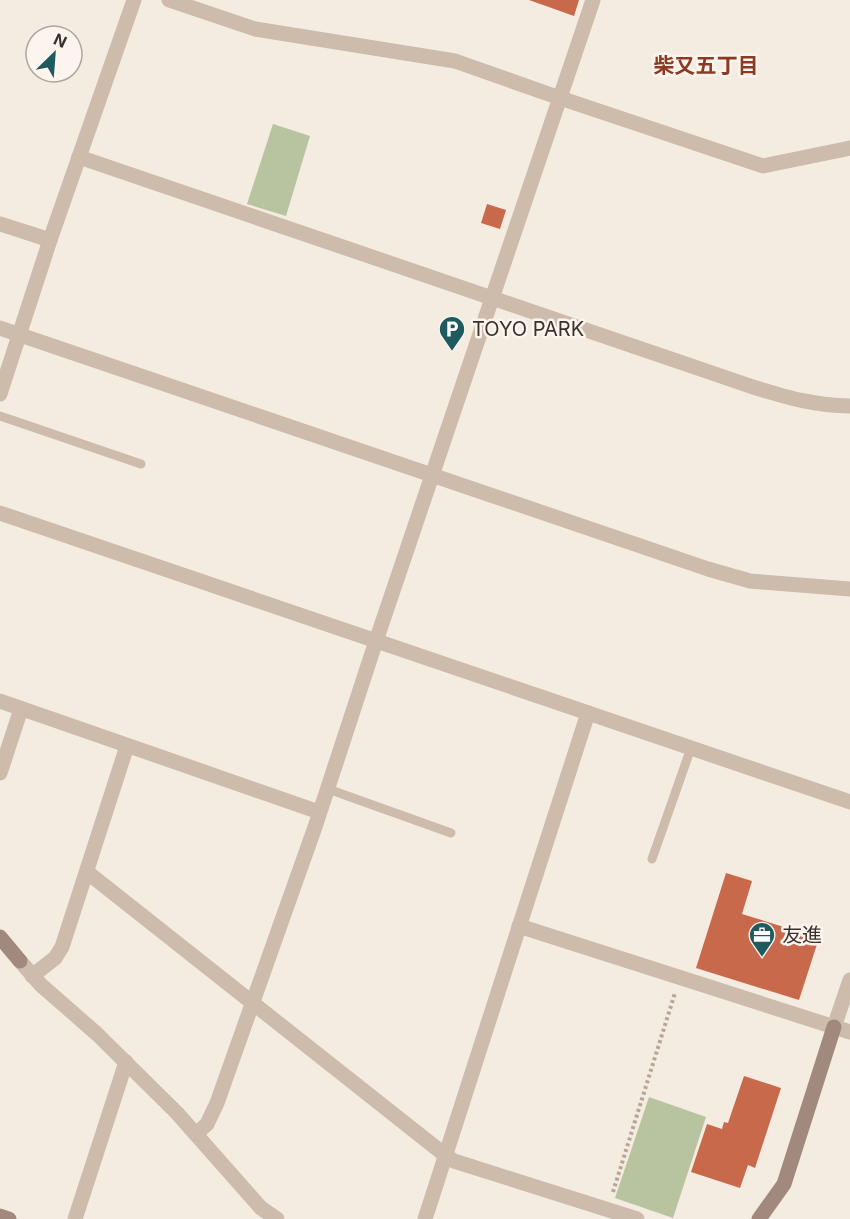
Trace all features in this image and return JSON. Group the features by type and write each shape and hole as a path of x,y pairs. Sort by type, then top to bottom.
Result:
{"street":[{"path":"0,394 50,240 134,0"},
{"path":"169,0 255,29 455,61 762,166 850,148"},
{"path":"196,1134 207,1124 217,1103 320,812 593,0"},
{"path":"79,158 786,398 813,404 850,406"},
{"path":"0,224 50,240"},
{"path":"0,328 708,569 750,581 850,589"},
{"path":"0,513 850,802"},
{"path":"0,701 320,812"},
{"path":"0,772 21,709"},
{"path":"425,1219 588,713"},
{"path":"32,976 55,958 62,947 127,746"},
{"path":"87,872 454,1161 638,1219"},
{"path":"519,926 850,1032"},
{"path":"0,937 32,976 126,1062 196,1134 261,1208 277,1219"},
{"path":"759,1219 784,1184 850,980"},
{"path":"75,1219 126,1062"},
{"path":"0,1216 9,1219"}],"lane":[{"path":"0,416 141,464"},
{"path":"652,859 691,748"},
{"path":"328,789 451,833"}],"path":[{"path":"607,1209 680,978"}],"green space":[{"path":"273,124 310,136 286,216 247,204"},
{"path":"649,1097 706,1117 673,1218 615,1198"}],"building":[{"path":"529,0 579,0 574,16"},
{"path":"487,204 506,210 500,229 481,223"},
{"path":"726,873 752,881 742,914 819,938 799,1000 696,968"},
{"path":"744,1076 781,1088 755,1168 748,1165 740,1188 691,1172 707,1124 722,1129 724,1122 728,1123"}],"place":[{"name":"TOYO PARK","path":"452,352"},
{"name":"友進","path":"762,958"}],"district":[{"name":"柴又五丁目","path":"706,65"}]}
